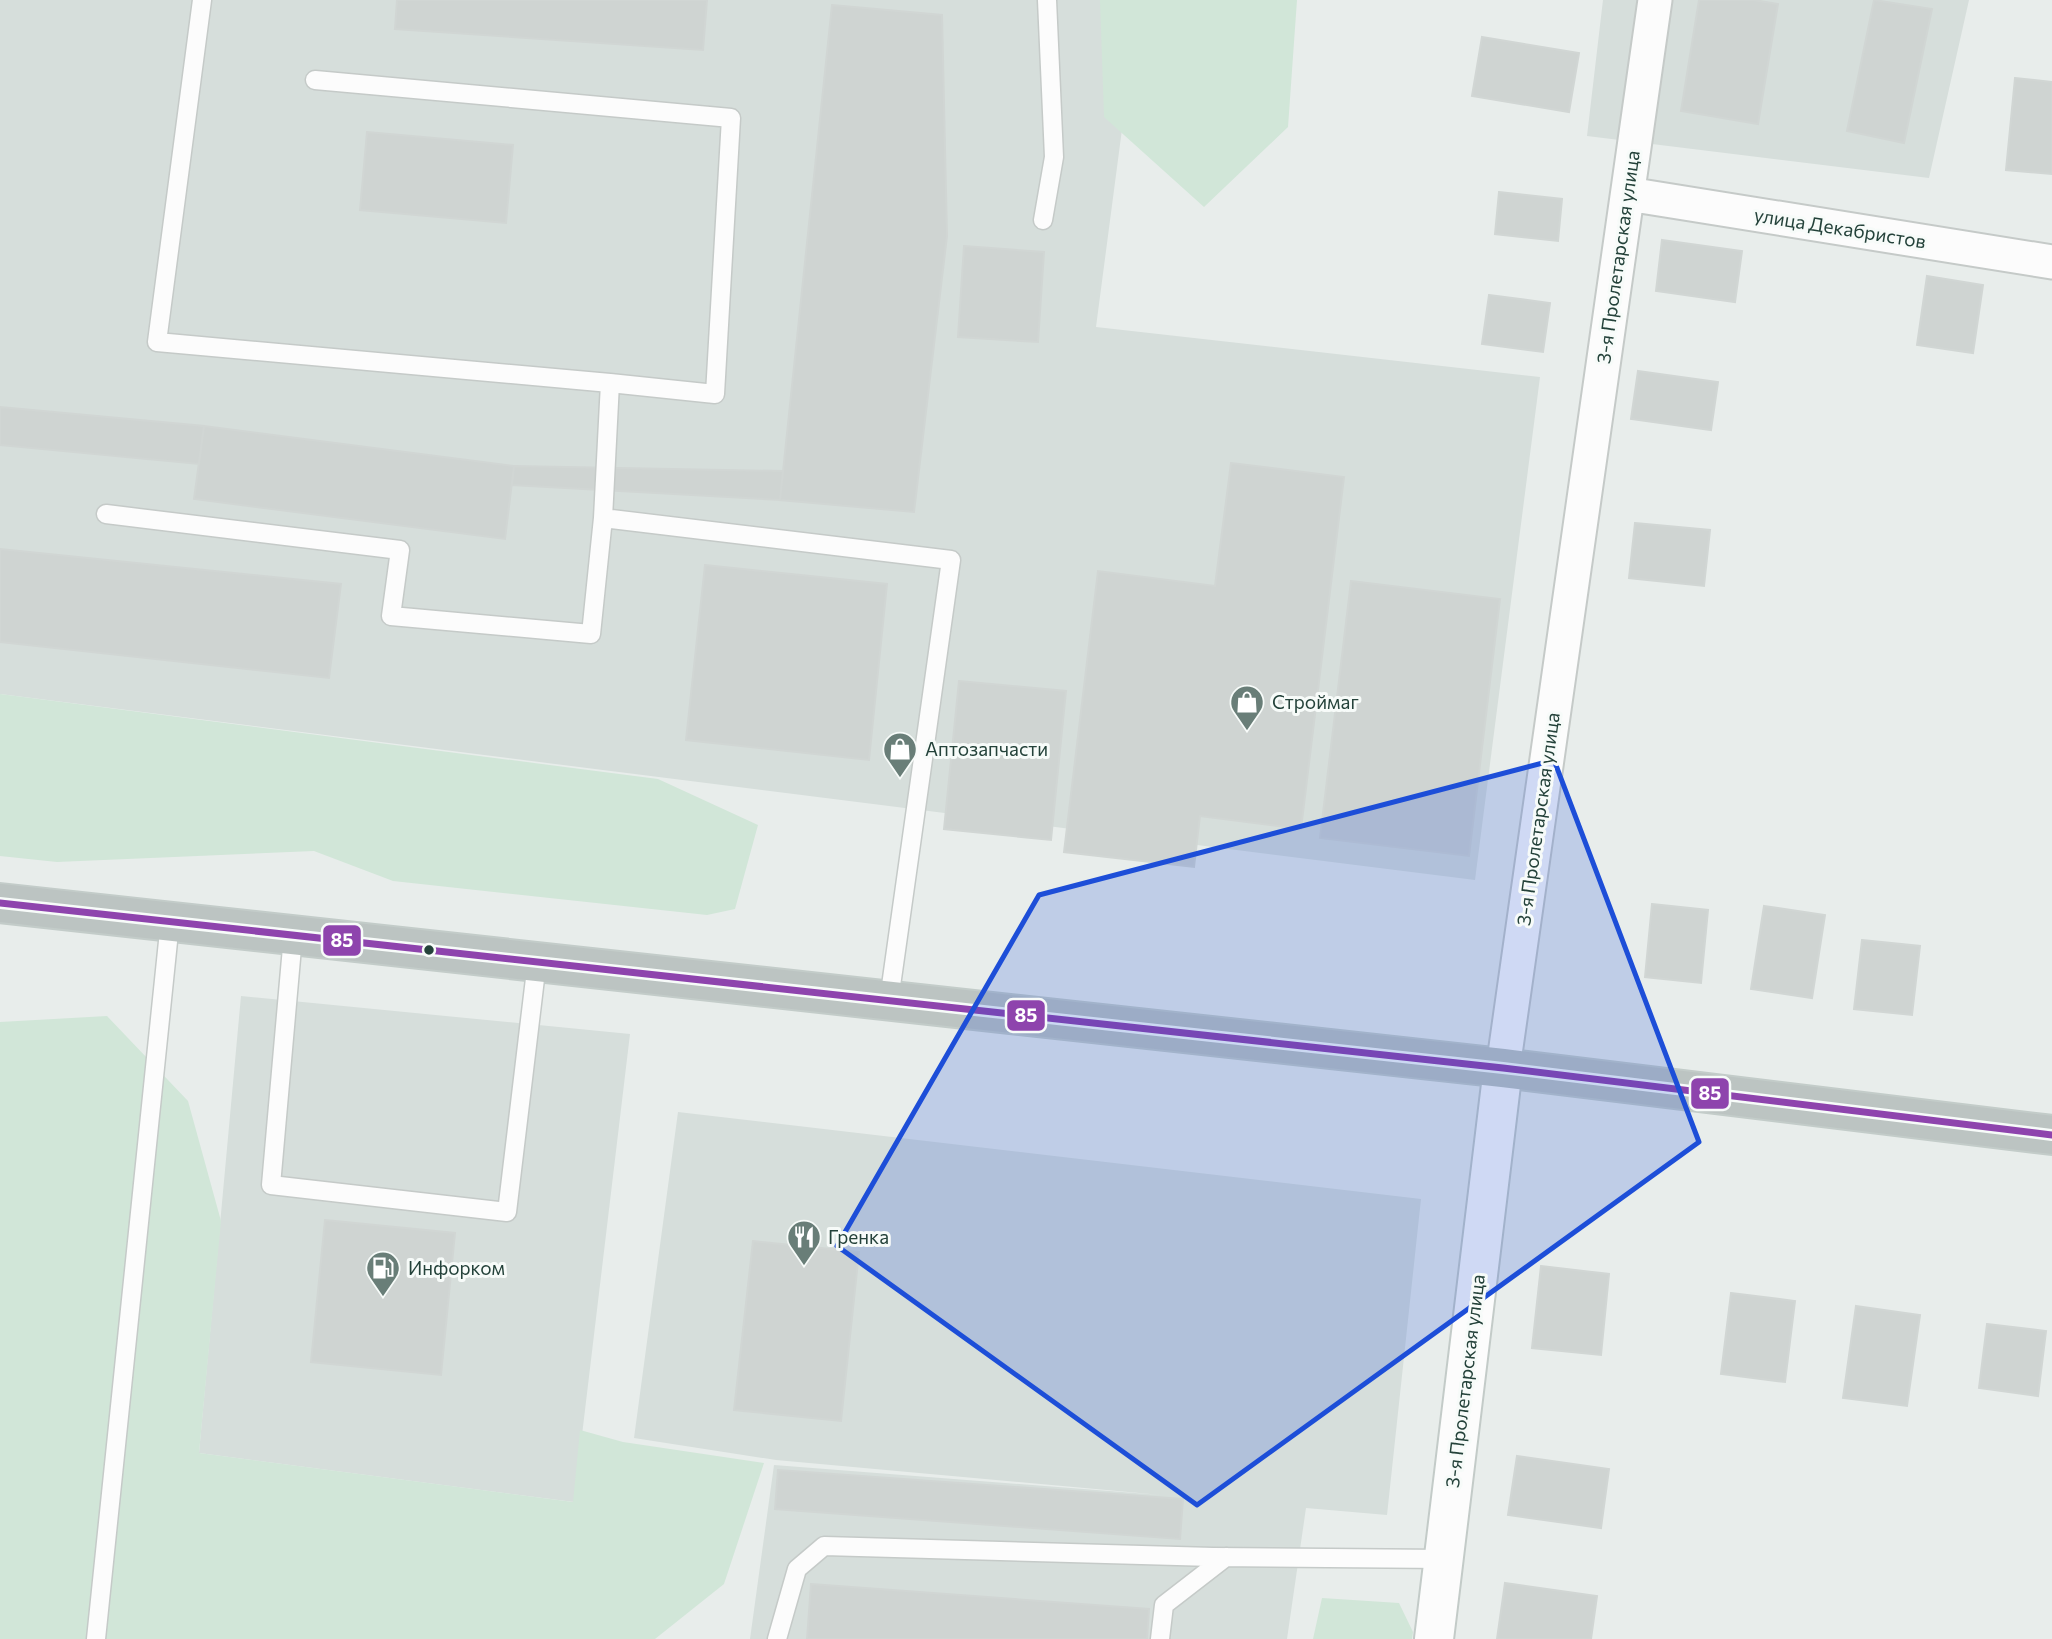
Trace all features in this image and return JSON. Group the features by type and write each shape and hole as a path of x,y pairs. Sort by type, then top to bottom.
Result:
{"highway":[{"path":"0,903 1503,1068 2052,1135"}],"street":[{"name":"3-я Пролетарская улица","path":"1434,1639 1503,1068 1655,0"},
{"name":"улица Декабристов","path":"1628,194 2052,262"}],"lane":[{"path":"202,0 157,342 715,394 731,118 315,80"},
{"path":"1043,220 1054,157 1046,0"},
{"path":"106,514 400,550 391,616 591,634 603,518 610,383"},
{"path":"603,518 951,560 889,1000"},
{"path":"96,1639 170,922"},
{"path":"293,936 271,1185 507,1212 537,961"},
{"path":"777,1639 797,1569 824,1546 1226,1557 1444,1559"},
{"path":"1160,1639 1164,1605 1226,1557"}],"highlighted area":[{"path":"1554,760 1699,1142 1197,1505 837,1246 1039,895"}],"shaded area":[{"path":"0,0 1139,0 1096,327 1540,377 1475,880 0,694"},
{"path":"1603,0 1969,0 1929,178 1587,136"},
{"path":"241,996 630,1034 574,1502 199,1453"},
{"path":"678,1112 1421,1199 1387,1515 1306,1508 1287,1639 750,1639 774,1465 1161,1495 776,1460 634,1438"}],"green space":[{"path":"1100,0 1297,0 1288,127 1204,207 1104,117"},
{"path":"0,694 658,779 758,825 735,909 707,915 393,881 314,851 57,862 0,856"},
{"path":"107,1016 188,1101 221,1221 199,1453 573,1502 580,1430 623,1442 764,1463 724,1584 655,1639 0,1639 0,1022"},
{"path":"1322,1598 1399,1603 1413,1632 1412,1639 1313,1639"}],"building":[{"path":"397,0 707,0 703,50 395,29"},
{"path":"1699,0 1754,0 1778,4 1758,124 1681,111"},
{"path":"1874,0 1932,9 1904,143 1847,131"},
{"path":"832,5 942,15 947,236 914,512 780,500"},
{"path":"1482,37 1579,53 1569,112 1472,96"},
{"path":"2015,78 2052,82 2052,174 2006,170"},
{"path":"367,132 513,145 506,223 360,210"},
{"path":"1499,192 1562,199 1558,241 1495,234"},
{"path":"1662,240 1742,251 1735,302 1656,291"},
{"path":"964,246 1044,252 1038,342 958,337"},
{"path":"1927,276 1983,285 1973,353 1917,345"},
{"path":"1489,295 1550,303 1543,352 1482,344"},
{"path":"1638,371 1718,382 1711,430 1631,419"},
{"path":"0,407 204,426 199,464 0,445"},
{"path":"204,426 514,466 505,539 194,499"},
{"path":"1231,463 1344,477 1301,829 1200,816 1194,867 1064,852 1098,571 1215,586"},
{"path":"514,466 783,471 780,500 512,485"},
{"path":"1635,523 1710,530 1704,586 1629,578"},
{"path":"0,549 341,584 329,678 0,642"},
{"path":"705,565 887,584 869,760 686,740"},
{"path":"1351,581 1500,599 1469,856 1320,838"},
{"path":"959,681 1066,691 1051,840 944,829"},
{"path":"1652,904 1708,910 1701,983 1645,977"},
{"path":"1764,906 1825,915 1812,998 1751,989"},
{"path":"1862,940 1920,946 1912,1015 1854,1009"},
{"name":"Инфорком","path":"325,1220 455,1233 441,1375 311,1362"},
{"path":"753,1241 859,1252 841,1421 734,1410"},
{"path":"1541,1266 1609,1274 1601,1355 1532,1348"},
{"path":"1731,1293 1795,1301 1785,1382 1721,1374"},
{"path":"1856,1306 1920,1315 1907,1406 1843,1398"},
{"path":"1987,1324 2046,1331 2038,1396 1979,1388"},
{"path":"1517,1456 1609,1469 1601,1528 1508,1515"},
{"path":"778,1470 1183,1499 1180,1539 775,1509"},
{"path":"1505,1583 1597,1596 1591,1639 1497,1639"},
{"path":"811,1584 1149,1609 1147,1639 807,1639"}],"transit line":[{"name":"85","path":"0,903 1503,1068 2052,1135"}],"place":[{"name":"Строймаг","path":"1247,732"},
{"name":"Аптозапчасти","path":"900,779"},
{"name":"Гренка","path":"804,1267"},
{"name":"Инфорком","path":"383,1298"}]}
